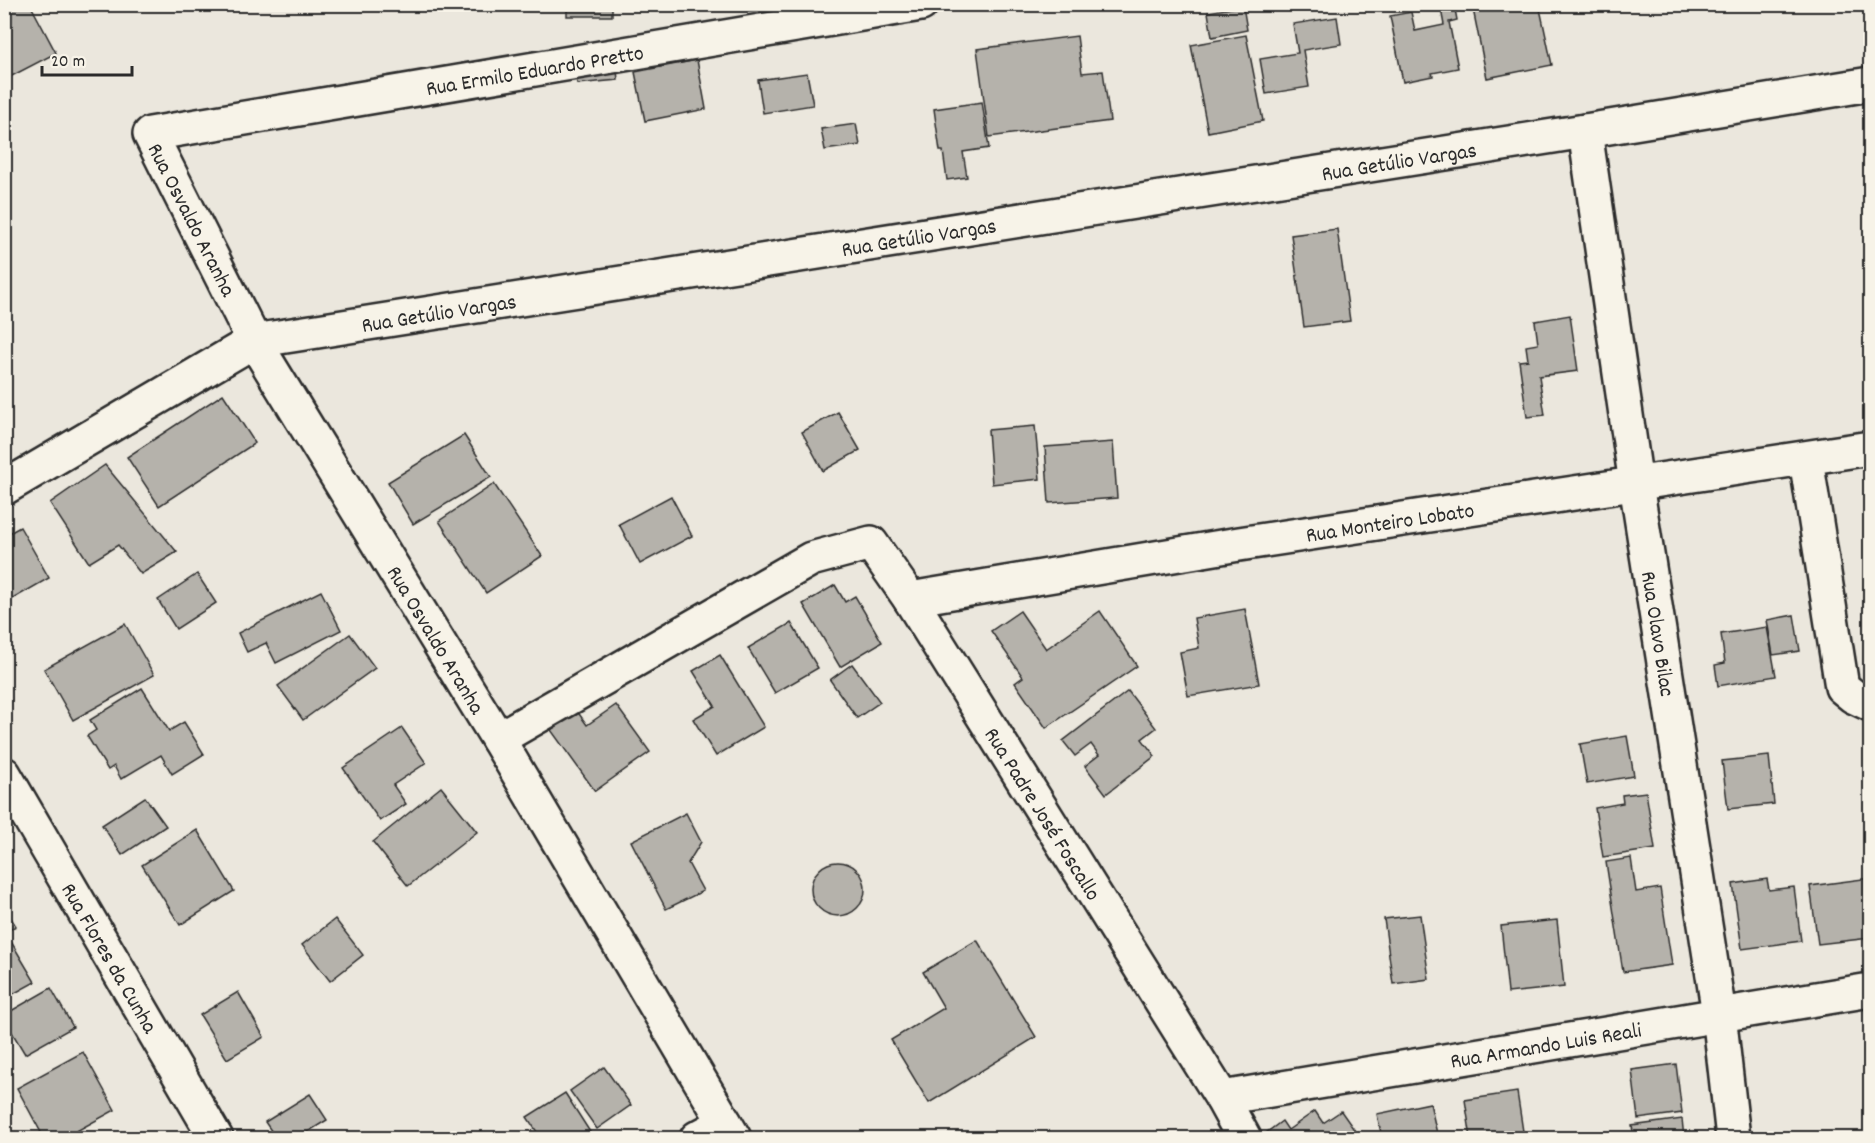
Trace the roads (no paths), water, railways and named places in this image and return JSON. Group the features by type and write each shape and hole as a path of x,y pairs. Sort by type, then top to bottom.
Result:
{"street":[{"name":"Rua Ermilo Eduardo Pretto","path":"150,134 921,4"},
{"name":"Rua Getúlio Vargas","path":"4,488 254,341 1870,84"},
{"name":"Rua Olavo Bilac","path":"1586,130 1636,484 1719,1014 1733,1138"},
{"name":"Rua Osvaldo Aranha","path":"150,134 254,341 498,739 719,1133"},
{"name":"Rua Monteiro Lobato","path":"910,599 1239,544 1870,448"},
{"path":"1806,459 1842,687 1852,696 1870,704"},
{"name":"Rua Padre José Foscallo","path":"498,739 811,559 871,543 910,599 1222,1098 1244,1138"},
{"name":"Rua Flores da Cunha","path":"4,774 216,1138"},
{"name":"Rua Armando Luis Reali","path":"1222,1098 1870,990"}]}
